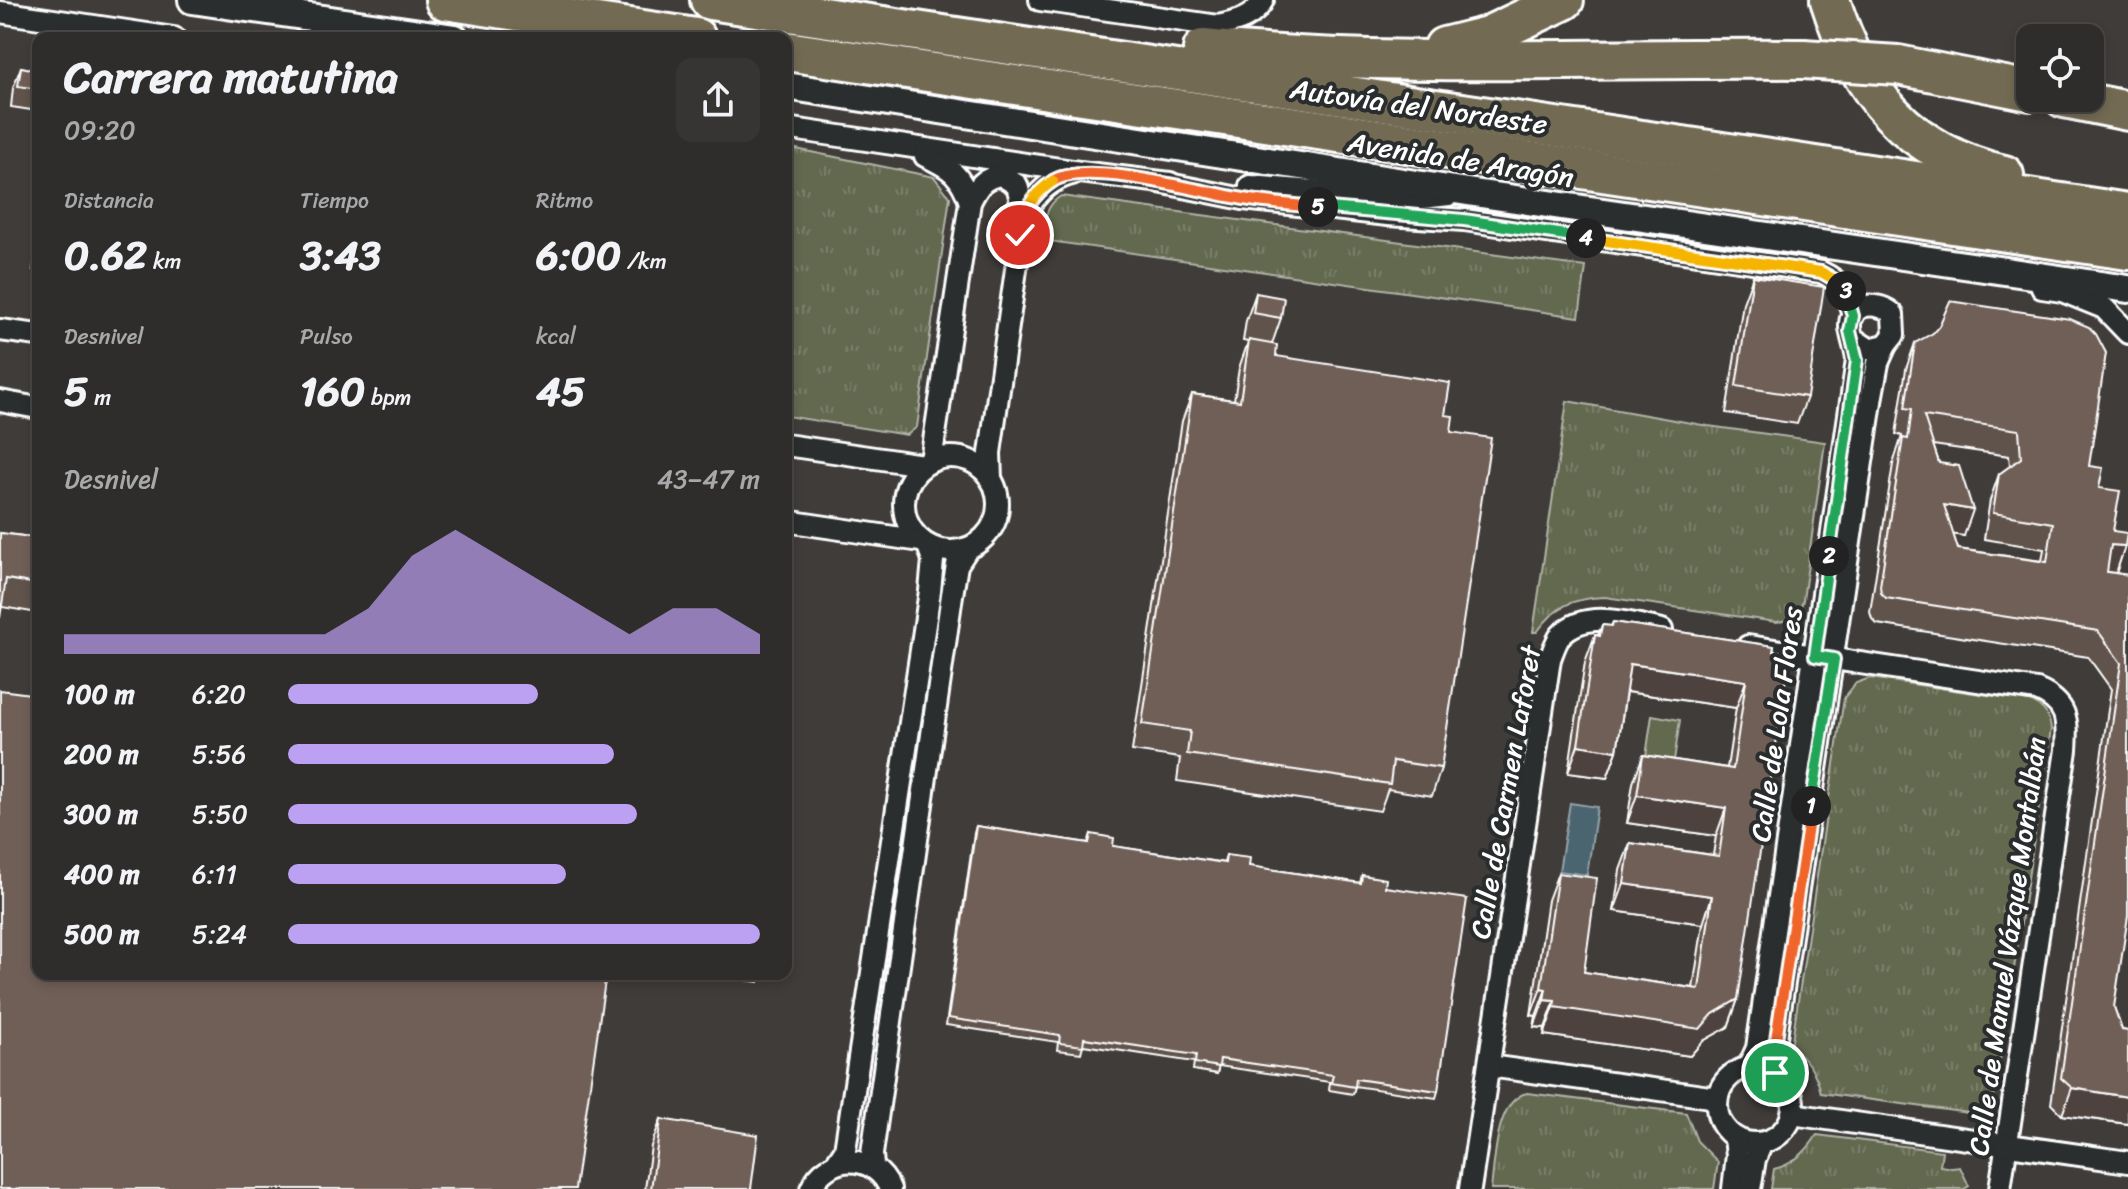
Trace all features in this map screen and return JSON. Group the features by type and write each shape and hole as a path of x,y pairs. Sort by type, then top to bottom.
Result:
{"highway":[{"path":"445,0 656,32"},
{"name":"Autovía del Nordeste","path":"710,0 2128,213"},
{"path":"1294,58 1431,50 1488,36 1564,0"},
{"path":"1830,0 1839,29 1860,70 1884,105 1924,143 1979,169 2128,203"},
{"path":"749,6 1294,58 1517,61 1803,59 1898,65 2016,88"},
{"name":"Autovía del Nordeste","path":"792,52 2128,250"},
{"path":"2104,106 2128,111"}],"street":[{"path":"192,0 413,32"},
{"path":"1040,0 1218,26 1239,21 1258,9 1263,0"},
{"path":"0,12 124,32"},
{"name":"Avenida de Aragón","path":"792,87 1474,193 2128,289"},
{"path":"792,129 1159,182 1413,199 1474,193"},
{"path":"904,146 950,167 970,202"},
{"path":"1024,213 1039,191 1058,177 1080,172"},
{"path":"927,463 970,202 987,177 1001,175 1017,185 1024,213 990,453 991,479"},
{"path":"1159,182 1243,199 1464,220 1821,272 1842,284 1853,316"},
{"path":"1942,263 1983,280 2062,291 2104,308 2128,333"},
{"path":"1869,304 1882,306 1893,314 1896,328 1886,345 1869,349 1854,339 1850,331 1853,316 1869,304"},
{"path":"0,330 32,334"},
{"name":"Calle de Lola Flores","path":"1775,1073 1774,1053 1825,657 1857,360 1854,339"},
{"name":"Calle de Lola Flores","path":"1748,1068 1757,1048 1872,395 1878,363 1886,345"},
{"path":"0,401 32,407"},
{"path":"792,446 927,463"},
{"path":"811,1189 824,1169 837,1162 845,1150 928,607 933,560 925,543 911,530 903,503 913,475 927,463 947,457 964,459 979,466 991,479 998,505 990,531 968,548 957,565 873,1143 873,1167"},
{"path":"792,522 925,543 941,550 968,548"},
{"name":"Calle de Carmen Laforet","path":"1470,1189 1548,669 1560,637 1574,625 1595,619 1683,634"},
{"path":"1728,642 1825,657"},
{"name":"Calle de Manuel Vázque Montalbán","path":"1825,657 2037,690 2051,696 2065,712 2068,727 2066,750 2000,1189"},
{"path":"1489,1066 1717,1098"},
{"path":"1757,1067 1775,1073 1788,1086 1793,1104 1792,1114 1781,1133 1762,1143 1735,1138 1720,1121 1717,1098 1720,1089 1731,1075 1748,1068 1757,1067"},
{"path":"1792,1114 2006,1142 2128,1162"},
{"path":"1733,1189 1737,1155 1735,1138"},
{"path":"1750,1189 1755,1159 1762,1143"},
{"path":"837,1162 862,1162 873,1167 890,1189"}],"green space":[{"path":"792,148 934,177 950,197 917,427 907,435 792,417"},
{"path":"1061,196 1586,267 1579,317 1042,240 1048,210"},
{"path":"1567,401 1708,426 1825,442 1803,600 1797,614 1776,622 1605,597 1566,605 1537,632 1533,632"},
{"path":"1870,678 2029,701 2042,708 2050,724 1994,1098 1987,1108 1976,1114 1821,1093 1810,1067 1791,1047 1844,698 1856,683"},
{"path":"1652,715 1680,720 1672,774 1644,770"},
{"path":"1527,1093 1686,1113 1697,1141 1718,1162 1714,1189 1491,1189 1503,1119 1516,1098"},
{"path":"1817,1135 1942,1151 1940,1166 1960,1167 1969,1186 1964,1189 1771,1189 1774,1169 1798,1156"}],"water":[{"path":"1570,803 1597,807 1587,875 1559,871"}],"building":[{"path":"21,67 32,69 32,88 18,86"},
{"path":"1753,276 1824,287 1807,397 1736,386"},
{"path":"1256,293 1284,298 1281,318 1253,313"},
{"path":"1950,301 2070,319 2089,327 2106,353 2089,466 2103,468 2099,488 2120,491 2113,531 2127,533 2125,546 2111,545 2107,572 2128,575 2128,916 2114,1007 2122,1030 2128,1031 2128,1097 2072,1088 2061,1078 2121,663 2098,631 1886,598 1881,593 1903,438 1908,439 1912,409 1905,408 1915,343 1939,326","holes":["1924,416 2019,430 2021,458 1999,474 1993,513 2053,523 2047,562 1958,549 1944,505 1973,510 1959,466 1939,463"]},
{"path":"1249,340 1277,345 1276,356 1450,383 1445,415 1453,416 1451,432 1491,438 1441,768 1393,761 1390,784 1187,754 1190,731 1142,724 1192,394 1240,401"},
{"path":"0,533 32,537 32,583 6,579 0,618"},
{"path":"1613,622 1774,646 1773,651 1784,652 1783,664 1788,664 1738,999 1713,1014 1700,1029 1554,1007 1555,1001 1544,1000 1546,989 1541,988 1558,873 1597,878 1584,972 1699,989 1712,896 1624,884 1630,843 1719,856 1726,808 1637,795 1643,755 1733,769 1746,681 1630,664 1617,751 1578,745 1595,635 1600,636 1602,625 1612,626"},
{"path":"0,690 32,694 32,980 605,980 575,1189 0,1189"},
{"path":"976,826 1089,843 1091,834 1114,838 1113,846 1225,863 1226,855 1250,858 1249,866 1361,883 1362,875 1386,879 1385,887 1467,899 1438,1091 1356,1079 1355,1087 1331,1083 1333,1075 1220,1059 1219,1067 1195,1063 1196,1055 1084,1038 1083,1046 1059,1043 1060,1035 948,1018"},
{"path":"661,1119 758,1135 751,1189 651,1189"}],"route":[{"path":"1020,235 1024,213 1039,191 1058,177 1080,172 1159,182 1243,199 1464,220 1821,272 1842,284 1853,316 1850,331 1857,360 1815,656 1834,659 1778,1023 1775,1073"}]}
